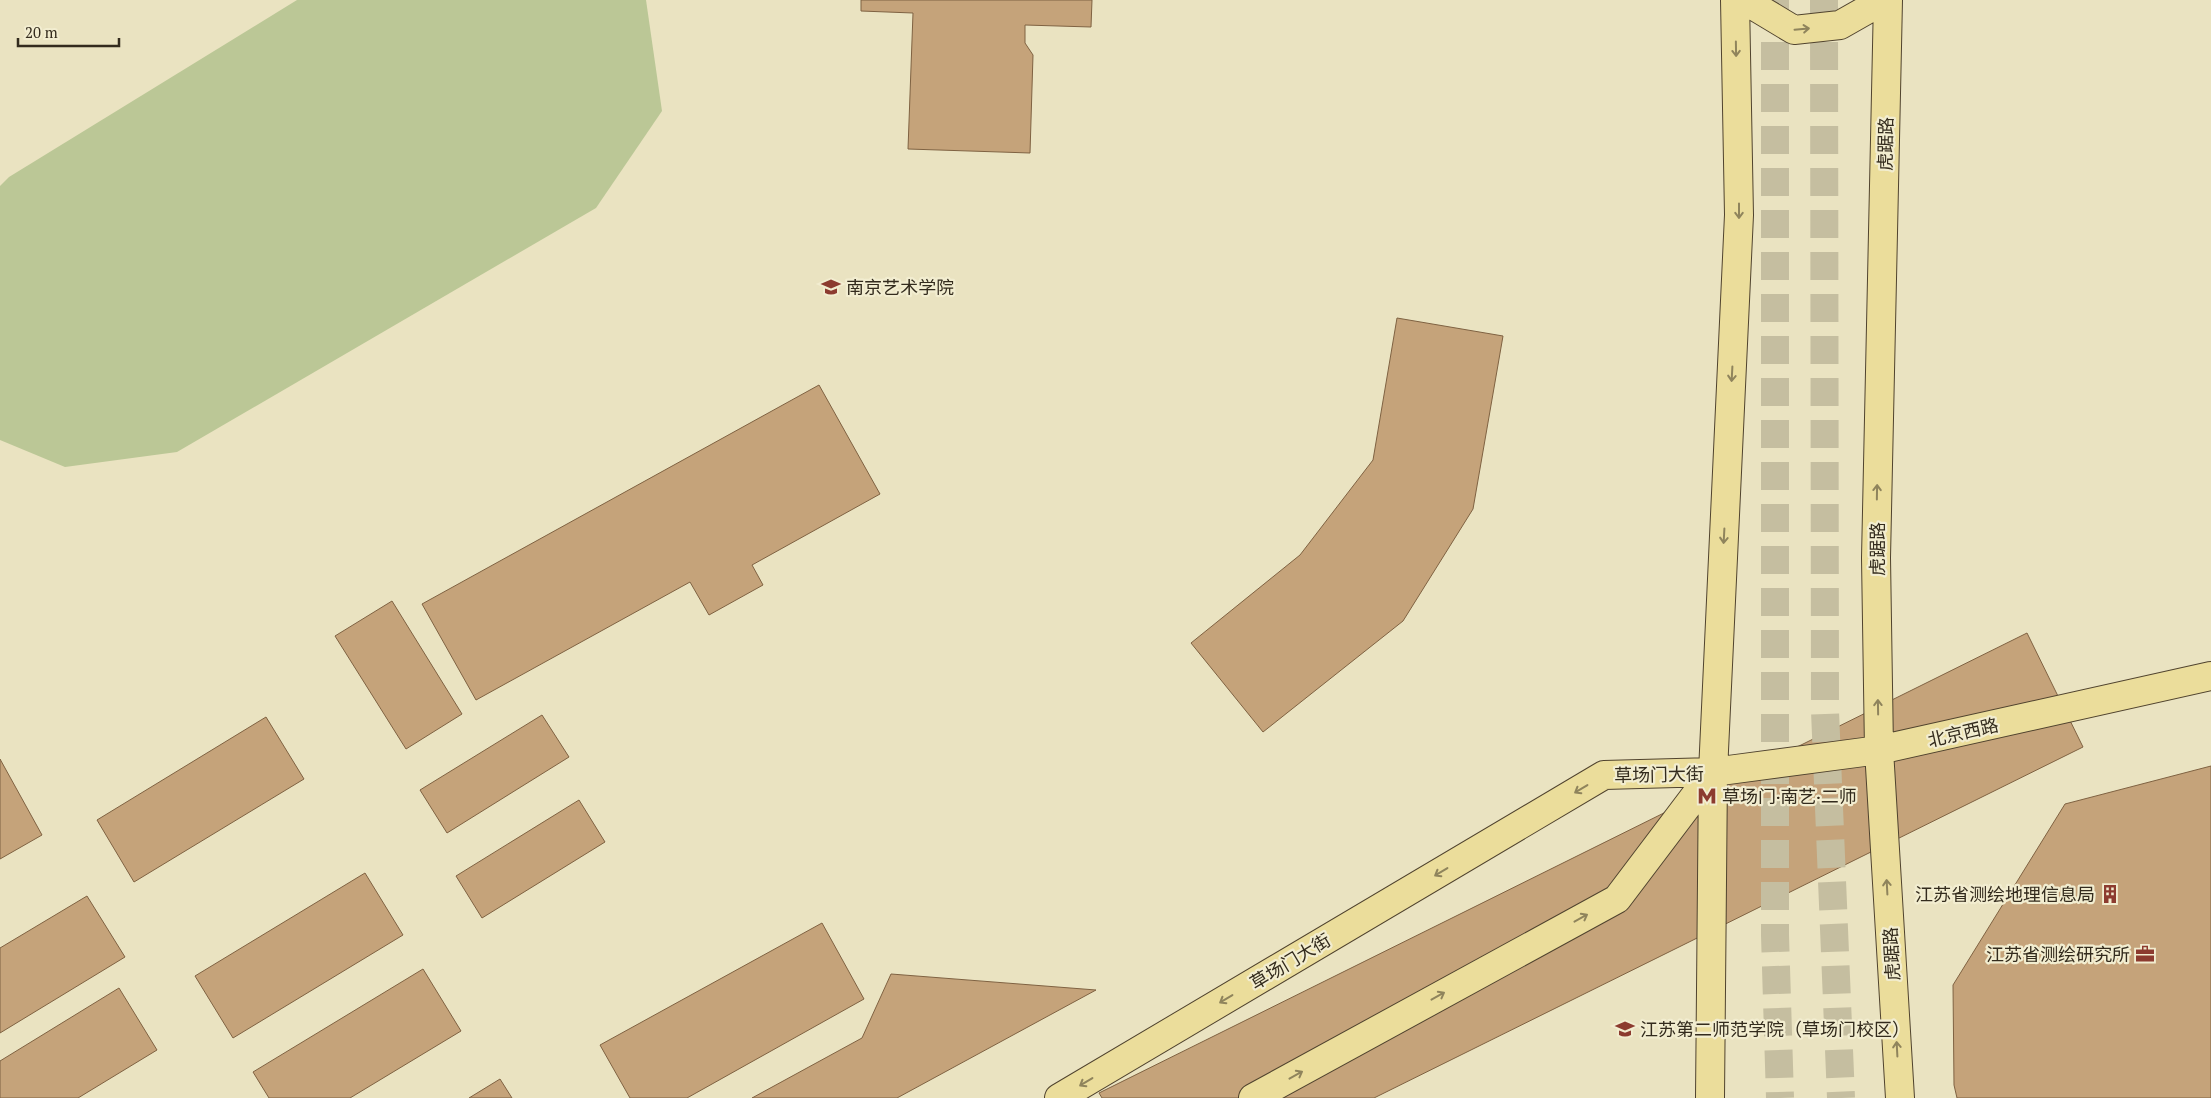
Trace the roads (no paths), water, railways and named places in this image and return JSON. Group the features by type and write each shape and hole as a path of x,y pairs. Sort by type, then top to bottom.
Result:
{"main road":[{"path":"1710,1098 1713,772 1739,215 1735,0"},
{"path":"1744,0 1794,30 1840,25 1884,0"},
{"name":"虎踞路","path":"1888,0 1876,558 1879,750 1900,1098"},
{"name":"北京西路","path":"1713,772 1879,750 2211,676"},
{"name":"草场门大街","path":"1059,1098 1604,775 1713,772"},
{"name":"草场门大街","path":"1253,1098 1617,898 1713,772"}],"tunnel":[{"path":"1775,0 1775,935 1780,1098"},
{"path":"1824,0 1825,711 1841,1098"}],"place":[{"name":"南京艺术学院","path":"831,287"},
{"name":"草场门·南艺·二师","path":"1707,796"},
{"name":"江苏省测绘地理信息局","path":"2110,894"},
{"name":"江苏省测绘研究所","path":"2145,954"},
{"name":"江苏第二师范学院（草场门校区）","path":"1625,1029"}]}
